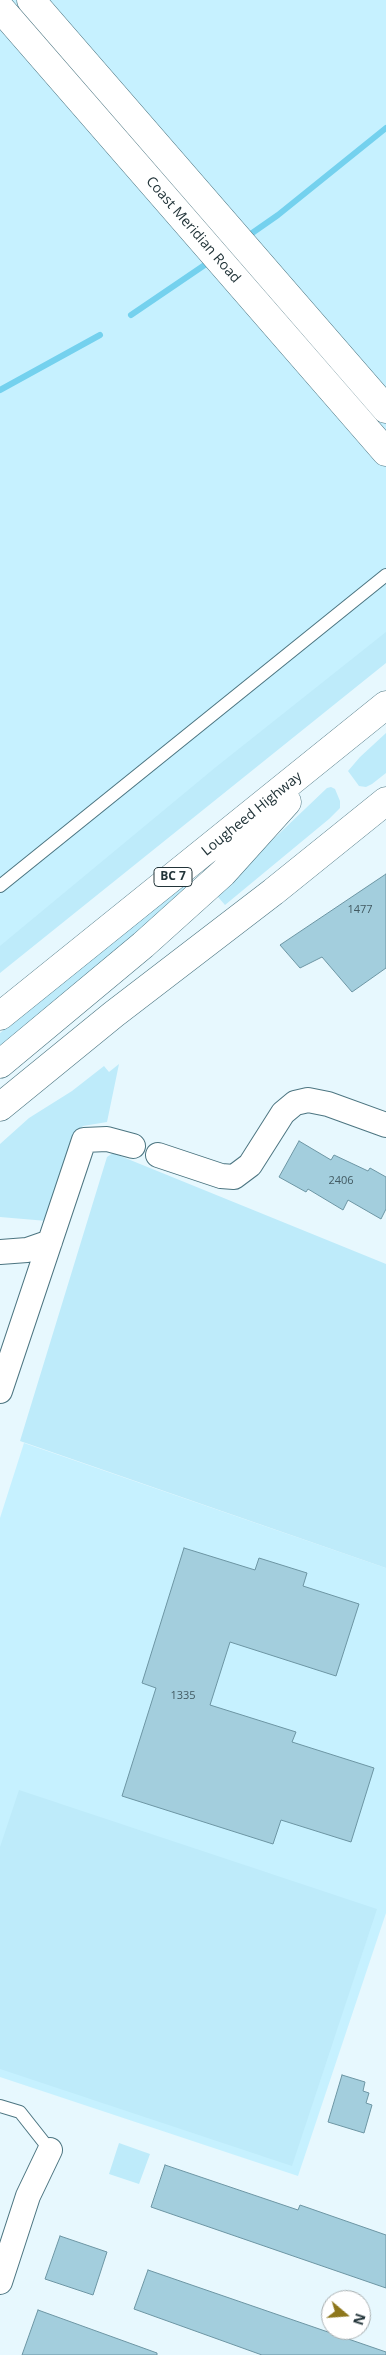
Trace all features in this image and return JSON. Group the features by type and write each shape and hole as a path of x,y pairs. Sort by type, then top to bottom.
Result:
{"main road":[{"name":"Coast Meridian Road","path":"31,0 386,409"},
{"name":"Coast Meridian Road","path":"0,8 386,452"},
{"name":"Lougheed Highway","path":"0,1016 386,705"},
{"path":"0,1064 143,945 223,873 344,738"},
{"path":"0,1107 146,989 273,892 386,801"}],"street":[{"path":"158,1155 221,1176 234,1177 250,1165 283,1113 301,1101 317,1101 386,1125"},
{"path":"0,1390 84,1140 107,1139 133,1146"},
{"path":"0,1252 27,1250 50,1242"},
{"path":"0,2282 28,2196 50,2150"}],"lane":[{"path":"0,886 386,576"},
{"path":"0,2106 20,2112 50,2150"}],"shaded area":[{"path":"0,0 386,0 386,639 0,955"},
{"path":"386,632 386,663 0,973 0,946 216,767"},
{"path":"386,733 386,773 366,787 359,786 348,771"},
{"path":"327,788 335,789 340,801 340,808 225,905 218,897 221,889"},
{"path":"189,884 188,889 0,1049 0,1033 177,889"},
{"path":"119,1064 107,1122 83,1126 77,1133 47,1221 0,1217 0,1144 29,1118 72,1091 104,1066 109,1072"},
{"path":"113,1153 386,1264 386,1568 20,1441 107,1157"},
{"path":"24,1443 386,1568 386,1913 298,2176 0,2077 0,1518"},
{"path":"19,1790 377,1909 292,2166 0,2069 0,1847"},
{"path":"119,2143 150,2154 139,2184 109,2174"}],"building":[{"path":"386,874 386,968 352,992 322,957 300,968 280,945"},
{"path":"299,1141 331,1160 334,1155 368,1171 370,1168 386,1177 386,1209 381,1219 348,1200 343,1210 308,1189 306,1192 279,1177"},
{"path":"184,1548 255,1570 259,1558 307,1573 303,1586 359,1604 336,1676 230,1642 210,1705 296,1732 292,1742 374,1768 351,1842 281,1820 273,1844 122,1796 156,1688 142,1683"},
{"path":"342,2075 365,2082 363,2091 369,2093 366,2103 372,2105 364,2133 328,2122"},
{"path":"165,2165 298,2210 300,2205 386,2235 386,2288 151,2207"},
{"path":"60,2236 107,2252 93,2295 45,2279"},
{"path":"148,2270 321,2330 321,2340 351,2340 386,2352 386,2355 262,2355 134,2309"},
{"path":"38,2310 157,2353 157,2355 22,2355"}],"waterway":[{"path":"245,238 278,215 386,128"},
{"path":"131,315 212,260"},
{"path":"0,390 100,335"}]}
